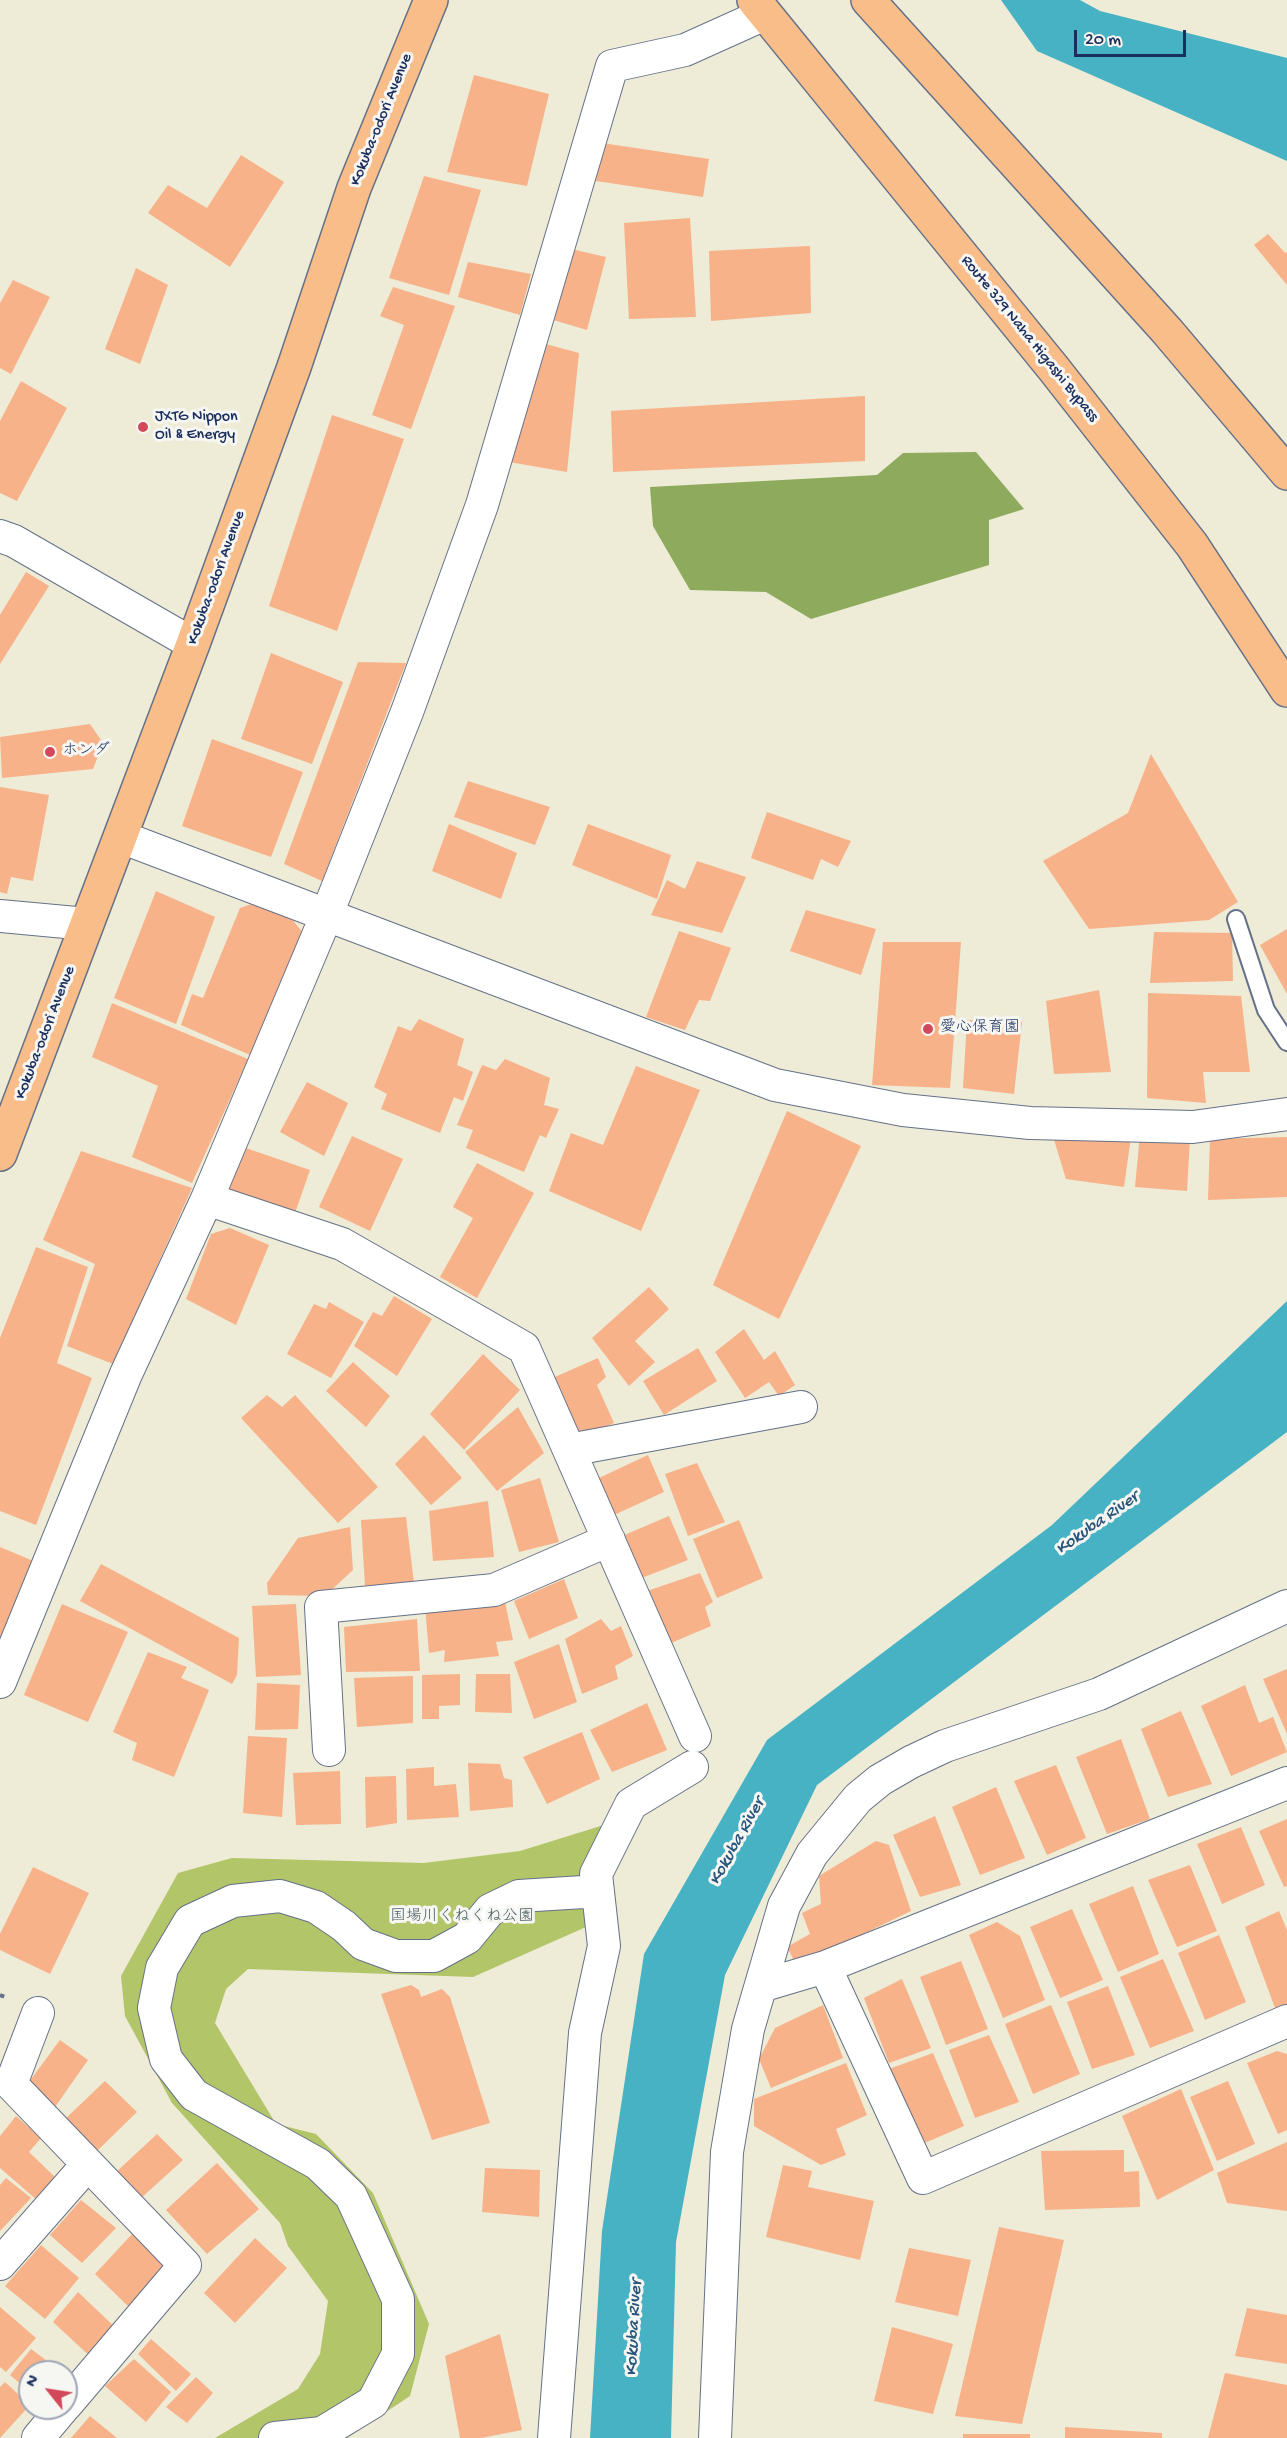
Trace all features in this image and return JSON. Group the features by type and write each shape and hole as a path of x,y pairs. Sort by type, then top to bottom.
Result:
{"highway":[{"name":"Kokuba-odori Avenue","path":"0,1154 193,644 294,367 354,188 431,0"},
{"path":"868,0 1167,331 1287,473"},
{"name":"Route 329 Naha Higashi Bypass","path":"759,7 1054,369 1192,544 1287,690"}],"street":[{"path":"0,1682 126,1374 207,1199 327,914 407,712 482,505 612,66 685,50 759,7"},
{"path":"0,536 14,541 193,644"},
{"path":"121,837 775,1085 903,1110 1030,1123 1194,1127 1287,1114"},
{"path":"0,916 87,924"},
{"path":"207,1199 342,1244 524,1348 694,1736"},
{"path":"569,1450 801,1407"},
{"path":"329,1750 321,1607 494,1590 609,1540"},
{"path":"715,2438 727,2152 748,2030 784,1906 812,1854 858,1798 880,1780 945,1746 1099,1694 1287,1606"},
{"path":"554,2438 585,2033 604,1946 596,1874 632,1804 692,1767"},
{"path":"761,1986 825,1967 1287,1783"},
{"path":"275,2438 322,2433 373,2402 398,2354 398,2299 351,2196 318,2164 194,2095 166,2060 154,2008 162,1968 190,1922 233,1901 280,1896 316,1906 344,1926 363,1944 396,1956 434,1956 467,1938 490,1910 519,1896 584,1892"},
{"path":"825,1967 923,2178 1287,2021"},
{"path":"38,2013 11,2084 185,2265 78,2391"},
{"path":"0,2264 88,2164"},
{"path":"38,2438 53,2420"}],"lane":[{"path":"1236,919 1266,1010 1287,1042"}],"green space":[{"path":"976,452 1024,509 989,520 989,565 811,619 766,592 690,590 653,526 650,487 877,475 903,453"},
{"name":"国場川くねくね公園","path":"607,1824 583,1868 586,1927 473,1977 248,1969 226,1989 215,2023 276,2124 316,2134 373,2193 429,2324 410,2396 347,2438 215,2438 298,2389 320,2354 328,2301 288,2246 280,2223 172,2103 125,2016 121,1976 178,1873 232,1858 424,1863 520,1851"}],"water":[{"path":"1001,0 1080,0 1100,11 1287,58 1287,161 1037,51"},
{"name":"Kokuba River","path":"1287,1301 1287,1432 817,1785 725,1975 676,2242 671,2438 590,2438 602,2231 644,1954 767,1740 1052,1525"}],"building":[{"path":"474,75 549,94 527,186 447,172"},
{"path":"602,143 709,159 703,197 596,181"},
{"path":"241,155 284,182 230,267 148,213 168,185 207,208"},
{"path":"424,176 481,190 449,295 389,278"},
{"path":"690,218 696,317 629,319 624,223"},
{"path":"1268,234 1285,253 1287,252 1287,285 1254,245"},
{"path":"810,246 811,313 711,321 709,251"},
{"path":"571,249 606,257 587,330 550,319"},
{"path":"468,262 531,274 520,315 458,297"},
{"path":"136,268 168,285 140,364 105,349"},
{"path":"13,280 50,297 11,374 0,368 0,303"},
{"path":"393,287 455,306 411,429 372,415 404,325 380,316"},
{"path":"542,343 579,353 567,472 509,462"},
{"path":"21,381 67,408 17,501 0,493 0,421"},
{"path":"865,396 865,461 613,472 611,411"},
{"path":"332,415 404,439 337,631 269,606"},
{"path":"26,572 49,586 0,664 0,615"},
{"path":"271,653 343,682 312,764 241,739"},
{"path":"358,662 406,663 322,881 284,864"},
{"name":"ホンダ","path":"90,724 103,743 93,769 2,778 0,737"},
{"path":"212,739 303,772 271,857 182,826"},
{"path":"1151,754 1238,902 1209,920 1089,929 1043,861 1128,813"},
{"path":"468,781 550,807 535,845 454,817"},
{"path":"0,787 49,795 33,881 11,877 7,894 0,892"},
{"path":"767,812 851,841 838,867 821,859 813,880 751,858"},
{"path":"449,824 517,853 501,899 432,871"},
{"path":"588,824 671,855 657,899 572,865"},
{"path":"697,861 746,877 722,933 651,915 667,880 685,889"},
{"path":"156,891 215,917 176,1024 114,998"},
{"path":"260,901 286,912 304,934 250,1055 181,1025 192,994 203,998 240,908"},
{"path":"806,910 876,929 861,975 790,951"},
{"path":"1287,929 1287,994 1260,945"},
{"path":"679,931 731,948 710,1001 699,1000 685,1030 646,1017"},
{"path":"1154,932 1232,933 1233,981 1150,983"},
{"path":"883,942 961,942 950,1088 872,1085"},
{"path":"1099,990 1111,1072 1054,1074 1046,1001"},
{"path":"1148,993 1241,996 1250,1072 1203,1072 1206,1103 1147,1098"},
{"path":"112,1003 248,1059 192,1183 132,1157 158,1086 92,1057"},
{"path":"419,1019 464,1039 457,1065 473,1072 463,1101 454,1097 440,1133 381,1109 387,1094 374,1087 398,1026 411,1031"},
{"path":"967,1020 1022,1022 1014,1094 963,1088"},
{"path":"505,1059 550,1078 544,1105 559,1109 546,1138 540,1135 524,1172 466,1148 473,1130 457,1125 482,1065 496,1070"},
{"path":"636,1066 700,1090 641,1231 549,1191 571,1133 603,1145"},
{"path":"307,1082 348,1103 324,1156 280,1132"},
{"path":"787,1111 861,1146 779,1319 713,1285"},
{"path":"1051,1130 1131,1137 1124,1187 1066,1179"},
{"path":"1140,1134 1190,1138 1187,1191 1135,1187"},
{"path":"352,1136 403,1159 370,1231 319,1207"},
{"path":"1287,1137 1287,1197 1208,1200 1210,1139"},
{"path":"240,1146 310,1170 294,1216 223,1191"},
{"path":"81,1151 192,1188 113,1364 67,1346 95,1264 43,1240"},
{"path":"477,1163 534,1193 477,1298 440,1277 473,1218 453,1207"},
{"path":"230,1228 269,1245 236,1325 186,1299 211,1234"},
{"path":"36,1247 88,1267 57,1363 92,1378 36,1525 0,1511 0,1338"},
{"path":"649,1287 669,1309 635,1341 655,1362 629,1386 592,1338"},
{"path":"394,1296 432,1319 397,1376 354,1346 373,1312 382,1316"},
{"path":"329,1302 364,1322 331,1378 287,1354 314,1304 326,1309"},
{"path":"744,1329 764,1360 775,1351 795,1385 779,1396 769,1382 745,1398 715,1352"},
{"path":"698,1348 717,1381 664,1415 643,1381"},
{"path":"483,1354 520,1390 464,1450 430,1414"},
{"path":"598,1358 606,1377 597,1385 614,1423 574,1439 548,1380"},
{"path":"353,1362 390,1396 366,1427 326,1391"},
{"path":"267,1395 282,1407 295,1395 378,1487 338,1523 241,1418"},
{"path":"518,1407 544,1453 497,1491 465,1452"},
{"path":"424,1435 462,1478 431,1505 395,1464"},
{"path":"648,1455 664,1492 614,1515 599,1478"},
{"path":"697,1463 725,1522 688,1536 665,1474"},
{"path":"540,1478 559,1542 519,1552 501,1490"},
{"path":"488,1501 494,1557 433,1561 429,1511"},
{"path":"669,1516 688,1560 639,1579 622,1536"},
{"path":"406,1517 414,1583 365,1586 361,1520"},
{"path":"739,1520 763,1578 717,1598 693,1539"},
{"path":"350,1527 353,1570 325,1596 268,1595 267,1583 298,1538"},
{"path":"0,1547 38,1563 0,1652"},
{"path":"101,1564 239,1638 237,1675 232,1684 80,1601"},
{"path":"700,1573 713,1602 705,1607 711,1626 664,1646 641,1593"},
{"path":"564,1579 578,1618 529,1639 514,1601"},
{"path":"505,1602 513,1640 496,1642 499,1656 444,1662 445,1650 429,1653 425,1607"},
{"path":"62,1604 128,1632 88,1722 24,1695"},
{"path":"296,1604 301,1675 256,1677 252,1606"},
{"path":"417,1619 420,1671 346,1672 344,1627"},
{"path":"601,1619 611,1631 621,1626 633,1656 615,1666 618,1679 582,1694 565,1639"},
{"path":"559,1644 577,1702 534,1719 514,1662"},
{"path":"148,1652 187,1667 181,1678 209,1690 174,1777 132,1760 137,1743 113,1732"},
{"path":"1287,1669 1287,1734 1263,1679"},
{"path":"460,1674 460,1705 439,1706 439,1719 422,1719 422,1675"},
{"path":"476,1674 510,1674 512,1713 475,1712"},
{"path":"413,1676 413,1723 357,1727 354,1678"},
{"path":"257,1683 300,1685 298,1729 255,1730"},
{"path":"1245,1685 1259,1723 1273,1717 1287,1752 1231,1776 1201,1706"},
{"path":"647,1703 667,1750 612,1772 590,1730"},
{"path":"1181,1711 1212,1784 1168,1797 1141,1729"},
{"path":"582,1732 600,1779 547,1804 523,1757"},
{"path":"248,1736 287,1738 282,1817 243,1813"},
{"path":"1121,1739 1150,1819 1107,1834 1076,1757"},
{"path":"468,1763 500,1764 504,1778 512,1780 513,1807 470,1811"},
{"path":"1056,1765 1086,1838 1047,1855 1014,1781"},
{"path":"434,1767 434,1786 456,1784 459,1817 407,1820 406,1769"},
{"path":"340,1771 341,1824 296,1825 293,1773"},
{"path":"396,1776 397,1823 366,1828 365,1777"},
{"path":"996,1787 1025,1858 980,1875 952,1807"},
{"path":"935,1816 961,1885 920,1897 893,1835"},
{"path":"1287,1819 1287,1886 1284,1887 1259,1831"},
{"path":"1241,1827 1265,1885 1222,1904 1197,1844"},
{"path":"876,1841 889,1845 911,1911 797,1966 787,1947 810,1934 802,1913 821,1904 819,1876"},
{"path":"1190,1865 1217,1931 1177,1947 1148,1880"},
{"path":"33,1867 89,1893 50,1974 0,1950 0,1934"},
{"path":"1133,1886 1159,1954 1118,1972 1089,1904"},
{"path":"1072,1909 1103,1980 1060,1998 1030,1927"},
{"path":"1279,1911 1287,1930 1287,2004 1275,2008 1245,1927"},
{"path":"997,1922 1020,1936 1045,2000 1003,2018 969,1935"},
{"path":"1219,1935 1246,2002 1205,2020 1178,1953"},
{"path":"1163,1959 1194,2031 1150,2048 1120,1977"},
{"path":"961,1961 988,2029 946,2045 920,1977"},
{"path":"902,1979 931,2048 889,2063 864,1998"},
{"path":"411,1985 419,1990 421,1997 442,1989 450,1997 490,2123 432,2140 381,1994"},
{"path":"1108,1986 1135,2055 1092,2069 1067,2002"},
{"path":"823,2005 843,2058 771,2088 759,2059 775,2028"},
{"path":"1051,2005 1080,2074 1033,2094 1005,2024"},
{"path":"989,2035 1019,2102 975,2118 949,2050"},
{"path":"60,2040 88,2060 55,2107 26,2086"},
{"path":"1277,2051 1287,2054 1287,2130 1278,2134 1247,2063"},
{"path":"933,2053 964,2126 920,2145 889,2069"},
{"path":"846,2063 867,2115 836,2129 846,2155 821,2165 754,2126 754,2099"},
{"path":"105,2081 137,2112 96,2152 64,2120"},
{"path":"1228,2081 1255,2144 1217,2161 1190,2097"},
{"path":"1181,2089 1214,2170 1157,2200 1122,2116"},
{"path":"16,2116 41,2138 29,2152 55,2177 37,2200 0,2168 0,2136"},
{"path":"157,2134 183,2160 139,2200 114,2174"},
{"path":"1287,2142 1287,2211 1227,2203 1217,2173"},
{"path":"1124,2150 1124,2172 1139,2171 1140,2207 1045,2210 1041,2151"},
{"path":"217,2163 259,2209 207,2254 166,2210"},
{"path":"783,2165 812,2171 808,2187 874,2201 860,2260 766,2237"},
{"path":"485,2168 540,2170 539,2217 482,2212"},
{"path":"6,2178 31,2198 0,2231 0,2185"},
{"path":"81,2200 116,2228 82,2263 50,2235"},
{"path":"999,2227 1064,2240 1022,2424 955,2416"},
{"path":"132,2234 168,2266 131,2309 95,2274"},
{"path":"255,2238 287,2268 235,2323 204,2293"},
{"path":"41,2245 79,2278 45,2319 5,2286"},
{"path":"909,2248 971,2260 958,2316 895,2302"},
{"path":"78,2292 120,2332 94,2360 53,2322"},
{"path":"0,2307 36,2338 6,2372 0,2367"},
{"path":"1247,2308 1287,2315 1287,2364 1235,2356"},
{"path":"892,2327 953,2344 933,2414 874,2401"},
{"path":"500,2334 522,2430 481,2438 460,2438 445,2356"},
{"path":"151,2339 191,2374 176,2391 138,2354"},
{"path":"31,2349 46,2360 22,2360"},
{"path":"134,2359 171,2392 146,2422 105,2386"},
{"path":"18,2365 18,2382 10,2375"},
{"path":"1225,2373 1287,2385 1287,2438 1208,2438"},
{"path":"196,2377 213,2393 187,2423 166,2407"},
{"path":"5,2382 18,2394 18,2418 0,2438 0,2387"},
{"path":"90,2416 117,2438 71,2438"},
{"path":"1065,2427 1162,2433 1162,2438 1065,2438"},
{"path":"963,2434 1030,2434 1030,2438 963,2438"}],"place":[{"name":"JXTG Nippon Oil & Energy","path":"143,427"},
{"name":"ホンダ","path":"50,752"},
{"name":"愛心保育園","path":"928,1029"}]}
